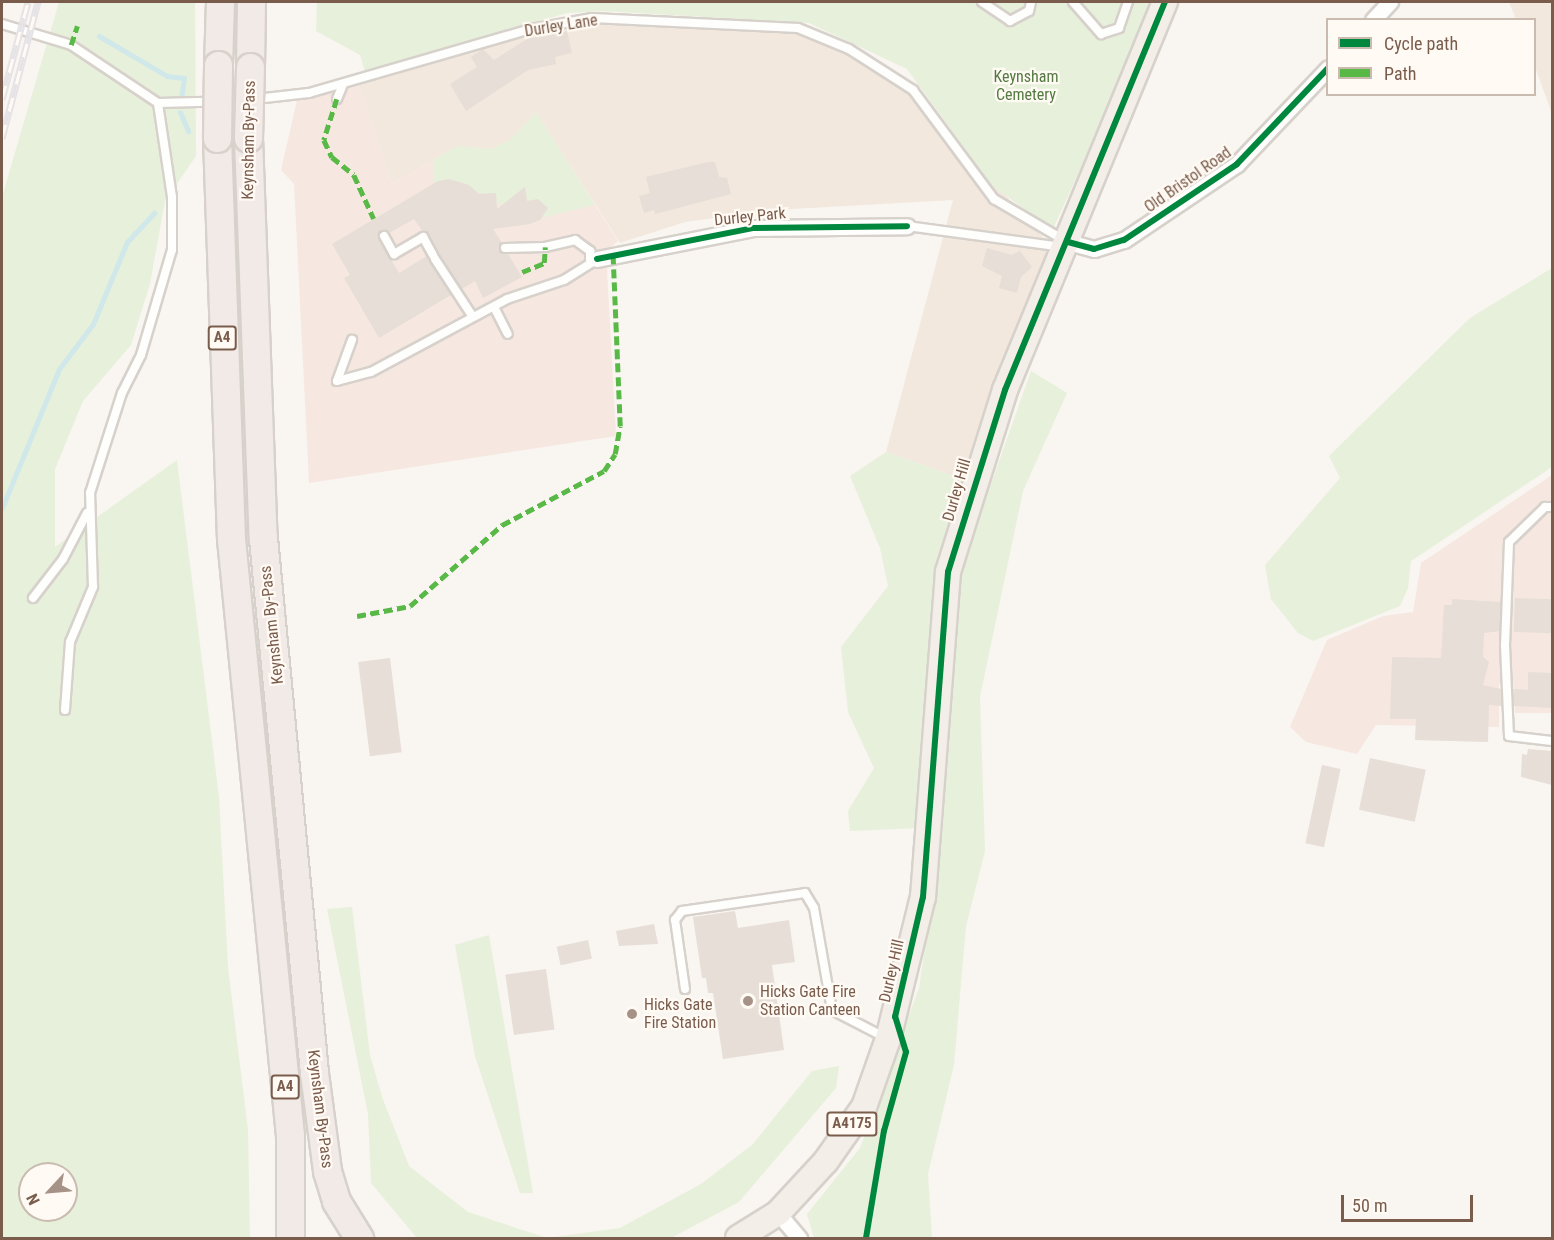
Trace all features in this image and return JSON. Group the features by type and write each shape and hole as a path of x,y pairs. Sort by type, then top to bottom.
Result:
{"highway":[{"name":"Keynsham By-Pass","path":"220,2 217,138 231,539 290,1135 290,1239"},
{"name":"Keynsham By-Pass","path":"251,2 248,138 263,538 314,1073 327,1171 336,1202 359,1239"}],"main road":[{"name":"Durley Hill","path":"892,1028 923,897 948,572 993,422 1165,2"},
{"name":"A4175","path":"738,1239 778,1213 826,1161 864,1107 892,1028"},
{"name":"A4175","path":"766,1239 781,1224 778,1213"}],"street":[{"path":"1375,18 1390,2"},
{"name":"Old Bristol Road","path":"1067,244 1094,249 1124,240 1237,164 1326,70"},
{"name":"Durley Park","path":"594,260 754,228 907,226"},
{"path":"778,1213 799,1239"}],"lane":[{"path":"982,2 1010,21 1029,11 1031,2"},
{"path":"1073,2 1101,34 1119,28 1128,2"},
{"name":"Durley Lane","path":"158,103 238,101 343,84 531,30 592,18 798,28 849,49 913,90 994,200 1067,244"},
{"path":"2,24 71,45 158,103 172,197 172,250 141,355 110,429 87,511 63,559 33,598"},
{"path":"337,99 343,84"},
{"name":"Durley Park","path":"907,226 1067,244"},
{"path":"384,236 394,254 423,237 473,317"},
{"path":"351,340 337,381 371,372 473,317 552,282 564,280 594,260 590,251 575,240 546,247 505,248"},
{"path":"494,307 508,334"},
{"path":"1552,507 1536,515 1509,542 1505,645 1509,736 1552,741"},
{"path":"65,710 70,642 93,587 87,511"},
{"path":"685,989 675,920 682,911 805,893 814,908 832,1010 892,1028"}],"shaded area":[{"path":"1509,2 1552,2 1552,114 1536,70 1536,18 1516,18"},
{"path":"606,20 793,27 851,52 907,85 1059,255 970,482 886,452 953,200 774,210 685,222 620,243 536,112 510,140 491,149 458,146 392,184 358,84 490,42"},
{"path":"358,84 392,184 458,146 491,149 510,140 536,112 618,241 597,259 607,269 616,436 309,483 294,184 281,170 297,100"},
{"path":"1552,475 1552,713 1515,713 1513,680 1499,683 1499,727 1376,725 1357,754 1306,742 1290,727 1327,640 1383,616 1413,612 1421,563"}],"green space":[{"path":"59,2 195,2 196,156 165,201 150,284 131,345 83,401 55,469 55,547 177,460 219,797 228,967 248,1130 250,1238 2,1238 2,197"},
{"name":"Keynsham Cemetery","path":"317,2 1151,2 1123,75 1053,229 992,186 907,69 809,23 603,11 567,13 365,71 360,55 316,31"},
{"path":"536,112 595,205 540,218 538,199 527,201 523,191 516,194 516,202 497,204 495,193 479,194 463,182 433,184 433,160 458,146 491,149 510,140"},
{"path":"1552,268 1552,467 1411,561 1408,588 1400,606 1313,641 1298,633 1271,599 1265,565 1340,478 1329,456 1470,318"},
{"path":"1031,371 1067,393 1023,491 980,697 985,851 966,926 954,1065 928,1174 932,1238 814,1238 807,1214 860,1148 919,988 943,827 850,831 848,811 874,768 848,712 841,647 888,586 880,548 850,476 886,452 970,482 986,498"},
{"path":"352,907 370,1055 382,1097 409,1166 468,1212 547,1238 417,1238 371,1183 368,1114 327,909"},
{"path":"489,935 533,1193 520,1193 475,1056 455,945"},
{"path":"839,1066 836,1088 739,1202 671,1238 547,1238 620,1228 701,1184 753,1144 812,1071"}],"building":[{"path":"567,31 572,53 555,57 556,64 528,70 466,111 450,84 477,67 471,57 483,49 494,60 527,39"},
{"path":"715,162 719,177 727,178 731,194 655,214 654,210 644,213 639,196 650,193 646,177"},
{"path":"449,179 469,185 479,194 496,193 497,209 525,187 527,201 538,199 548,208 540,220 530,224 493,229 502,243 500,251 508,254 522,277 483,298 475,281 462,289 414,219 389,233 382,231 379,239 399,273 427,256 451,295 379,338 344,278 350,275 332,244 438,181"},
{"path":"987,248 1012,255 1020,251 1032,267 1021,277 1017,293 999,288 1002,276 982,266"},
{"path":"1515,598 1552,599 1551,633 1514,632"},
{"path":"1452,599 1501,602 1500,631 1484,633 1483,657 1489,662 1483,685 1501,689 1502,706 1489,705 1488,742 1415,740 1416,719 1390,719 1392,657 1441,658 1444,605 1452,605"},
{"path":"390,658 402,752 370,756 358,662"},
{"path":"1528,672 1552,673 1552,708 1514,706 1513,689 1528,690"},
{"path":"1528,749 1552,751 1552,785 1521,777 1522,754 1527,755"},
{"path":"1370,758 1426,770 1415,822 1359,810"},
{"path":"1322,765 1341,769 1324,847 1305,843"},
{"path":"735,911 738,928 789,920 795,962 772,965 784,1050 723,1059 713,993 708,993 706,978 702,978 693,917"},
{"path":"654,924 658,944 619,946 616,931"},
{"path":"588,940 592,959 561,965 557,947"},
{"path":"546,969 554,1029 514,1035 505,975"}],"waterway":[{"path":"99,36 167,76 184,78 181,99"},
{"path":"180,112 188,131"},
{"path":"2,508 59,369 93,324 127,242 154,213"}],"railway":[{"path":"2,99 28,2"},
{"path":"2,138 38,2"}],"marked path":[{"path":"71,45 77,26"},
{"path":"337,99 324,140 332,157 354,175 374,219"},
{"path":"522,272 544,263 545,247"},
{"path":"357,616 410,606 502,525 604,471 615,454 620,426 613,256"}],"cycle path":[{"path":"866,1238 884,1131 906,1052 895,1017 923,897 948,572 1005,390 1165,2"},
{"path":"1068,242 1094,249 1124,240 1237,164 1326,70"},
{"path":"597,259 754,228 907,226"}],"place":[{"name":"Hicks Gate Fire Station Canteen","path":"748,1001"},
{"name":"Hicks Gate Fire Station","path":"632,1014"}]}
